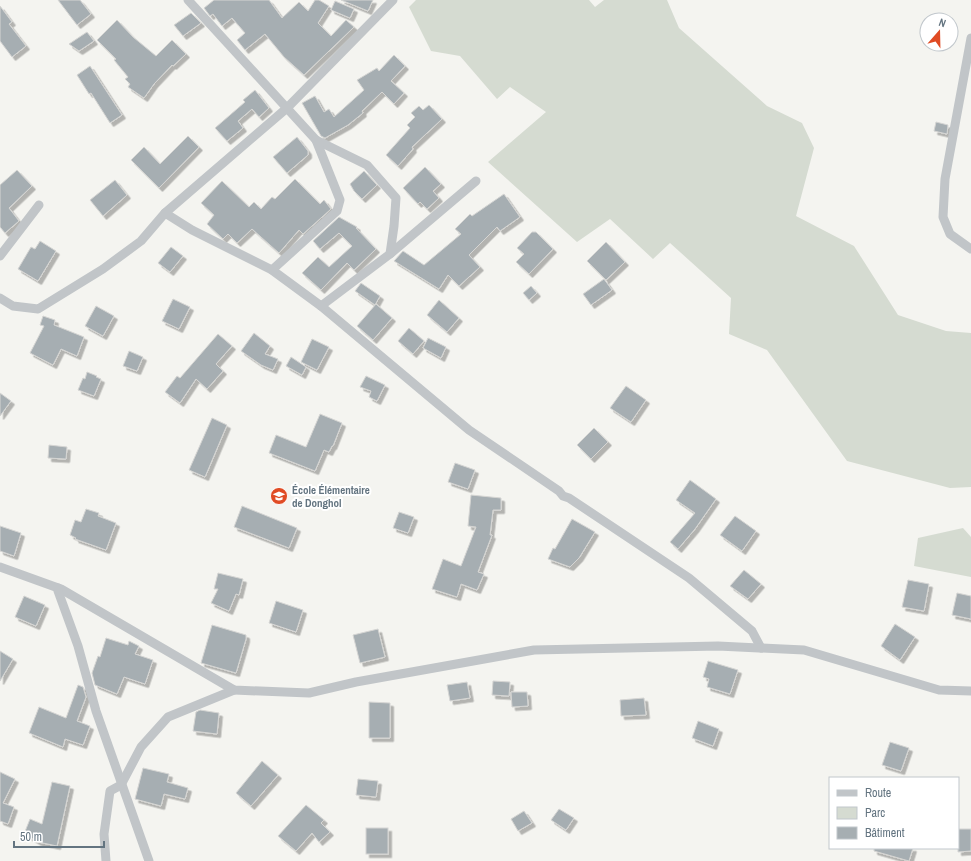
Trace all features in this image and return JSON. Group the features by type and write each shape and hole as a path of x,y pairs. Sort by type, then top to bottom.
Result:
{"street":[{"path":"188,0 316,140 340,200 337,211 272,270"},
{"path":"0,298 13,306 38,309 103,269 135,246 165,213 287,108 393,0"},
{"path":"971,38 945,179 943,217 950,234 971,249"},
{"path":"316,140 367,165 396,198 390,254"},
{"path":"321,306 390,254 476,182"},
{"path":"0,256 40,205"},
{"path":"165,213 192,230 272,270 321,306 469,430 559,491 563,496 569,498 689,578 752,631 761,648"},
{"path":"0,567 58,588 234,690"},
{"path":"58,588 78,646 96,712 149,861"},
{"path":"106,861 104,834 110,791 122,785 141,747 168,718 234,690 309,693 356,682 534,650 718,646 804,650 939,690 971,691"}],"green space":[{"path":"416,0 589,0 595,7 604,0 667,0 679,28 767,106 802,123 814,148 796,216 854,246 898,315 946,331 971,333 971,487 950,488 847,461 767,350 729,334 731,298 670,243 653,259 610,219 577,242 488,162 546,112 510,87 497,99 460,56 431,51 409,7"},
{"path":"963,528 971,537 971,577 914,566 918,538"}],"building":[{"path":"58,0 80,0 91,14 77,25"},
{"path":"214,0 269,0 282,18 299,2 308,11 315,0 319,0 329,6 318,23 331,36 346,20 354,27 304,75 284,57 265,34 245,50 237,40 245,33 232,18 222,26 213,14 210,16 204,8"},
{"path":"341,0 373,0 368,11"},
{"path":"335,1 354,9 350,18 331,10"},
{"path":"0,6 12,22 9,24 26,46 12,57 0,41"},
{"path":"191,13 201,23 183,36 174,25"},
{"path":"117,20 133,37 156,56 172,40 186,54 173,66 172,65 154,84 144,98 128,87 130,84 125,79 128,77 114,60 116,59 97,40"},
{"path":"87,32 94,41 79,51 69,44"},
{"path":"394,55 405,66 391,81 404,93 394,104 382,92 362,111 363,113 348,125 325,138 321,136 302,103 315,96 324,112 329,109 334,117 364,90 357,80 377,68 379,71"},
{"path":"90,66 122,115 110,123 91,93 89,94 77,75"},
{"path":"255,90 269,108 259,117 252,109 238,121 243,128 227,141 215,128 245,102 243,100"},
{"path":"429,105 442,119 412,147 413,149 398,166 386,155 410,128 407,125 415,117 411,113 419,106 423,110"},
{"path":"936,122 948,125 947,134 934,131"},
{"path":"188,136 199,147 159,188 131,160 144,147 160,164"},
{"path":"297,137 308,151 308,155 287,173 273,157"},
{"path":"425,167 441,184 433,191 439,198 427,209 420,202 418,204 403,188"},
{"path":"17,170 32,186 9,208 19,221 5,233 0,227 0,185"},
{"path":"364,171 377,185 362,199 354,191 350,184"},
{"path":"295,179 320,204 324,200 331,209 303,234 299,230 279,253 252,229 237,243 228,234 223,239 207,224 214,215 201,203 222,181 249,207 254,202 261,209 272,197 275,199"},
{"path":"115,180 127,195 103,216 90,200"},
{"path":"504,194 520,217 500,231 497,227 469,255 480,267 459,286 448,275 439,289 394,261 403,251 424,265 461,234 455,229 470,214 472,216"},
{"path":"339,217 357,227 356,228 376,249 354,270 347,263 321,290 302,273 318,257 329,267 352,246 339,233 320,249 313,241"},
{"path":"532,232 536,232 553,249 529,274 516,262 524,254 517,248"},
{"path":"40,241 56,251 38,281 18,269 31,247 35,249"},
{"path":"606,242 625,262 606,280 587,261"},
{"path":"171,247 183,256 170,272 158,263"},
{"path":"604,279 612,290 591,305 583,294"},
{"path":"361,283 380,296 375,305 355,291"},
{"path":"531,286 537,293 529,300 523,293"},
{"path":"173,299 190,307 179,329 162,321"},
{"path":"439,300 459,318 447,332 427,315"},
{"path":"376,304 392,318 373,340 357,326"},
{"path":"96,306 114,316 103,336 85,326"},
{"path":"43,316 55,320 54,325 84,337 77,356 61,349 53,365 30,353 44,326 40,325"},
{"path":"409,328 424,341 413,354 398,341"},
{"path":"254,333 270,346 265,354 278,359 273,370 261,365 241,351"},
{"path":"218,334 232,346 216,364 223,371 207,389 196,379 180,403 165,392 177,376 180,378"},
{"path":"428,338 446,347 441,358 423,348"},
{"path":"312,339 329,347 317,370 301,362"},
{"path":"129,351 143,357 137,371 123,366"},
{"path":"291,357 306,367 302,375 286,366"},
{"path":"87,372 101,379 94,396 78,390 83,378 85,379"},
{"path":"366,376 385,385 377,401 369,397 371,391 360,387"},
{"path":"626,386 646,400 631,422 610,408"},
{"path":"0,393 11,401 0,416"},
{"path":"320,414 342,423 333,446 329,452 324,450 315,471 269,453 276,435 306,447"},
{"path":"212,418 227,425 205,477 189,470"},
{"path":"594,428 608,442 591,459 577,445"},
{"path":"49,445 67,447 66,459 48,458"},
{"path":"455,463 475,470 468,489 448,482"},
{"path":"690,480 716,499 695,529 678,549 670,542 695,513 676,500"},
{"path":"471,495 501,498 501,510 493,510 490,535 492,535 478,572 484,574 477,590 461,584 457,597 432,589 443,559 461,566 476,527 468,526"},
{"path":"242,506 297,528 289,548 234,527"},
{"path":"86,509 99,513 98,516 116,523 106,550 75,539 76,538 70,535 75,520 81,522"},
{"path":"399,512 414,517 408,533 393,528"},
{"path":"735,516 756,531 742,551 720,535"},
{"path":"572,519 595,532 579,558 570,567 548,559 553,548 555,549"},
{"path":"0,526 21,533 14,556 0,551"},
{"path":"744,570 761,584 748,599 730,586"},
{"path":"218,573 243,579 239,595 236,594 229,611 211,603 218,589 214,589"},
{"path":"908,580 929,584 924,611 902,607"},
{"path":"957,593 971,596 971,619 952,615"},
{"path":"24,596 45,605 36,626 15,617"},
{"path":"276,601 303,610 296,632 269,623"},
{"path":"895,624 915,637 900,660 881,646"},
{"path":"212,625 246,635 236,673 201,663"},
{"path":"378,629 385,657 360,663 353,635"},
{"path":"106,638 128,645 129,641 139,646 135,654 153,660 145,684 124,677 117,694 95,685 92,673 98,656 100,657"},
{"path":"0,651 13,659 0,681"},
{"path":"708,661 738,670 730,694 707,687 709,679 703,677"},
{"path":"493,681 510,682 509,696 492,695"},
{"path":"467,682 470,698 450,701 447,685"},
{"path":"78,685 83,687 86,697 77,721 90,726 83,745 65,739 63,747 29,733 39,707 66,718"},
{"path":"511,692 527,692 528,706 512,707"},
{"path":"644,698 646,715 621,716 620,700"},
{"path":"369,702 390,703 390,738 369,738"},
{"path":"200,710 219,713 217,734 193,731 196,712"},
{"path":"698,721 719,729 713,746 692,738"},
{"path":"890,742 909,748 901,771 882,765"},
{"path":"262,761 278,775 251,806 236,793"},
{"path":"143,768 169,774 167,782 188,788 185,799 164,794 161,806 135,799"},
{"path":"0,772 15,779 3,803 14,807 8,824 0,821"},
{"path":"358,779 378,781 376,797 356,795"},
{"path":"52,782 70,786 57,846 38,842 24,834 30,819 42,824"},
{"path":"306,805 324,820 321,823 330,832 319,842 312,833 296,851 278,836"},
{"path":"559,809 574,818 566,830 551,820"},
{"path":"524,811 532,823 518,831 511,819"},
{"path":"366,828 388,828 388,854 366,854"},
{"path":"959,829 971,829 971,851 958,852"},
{"path":"874,849 913,849 909,861 874,851"}],"place":[{"name":"École Élémentaire de Donghol","path":"279,496"}]}
